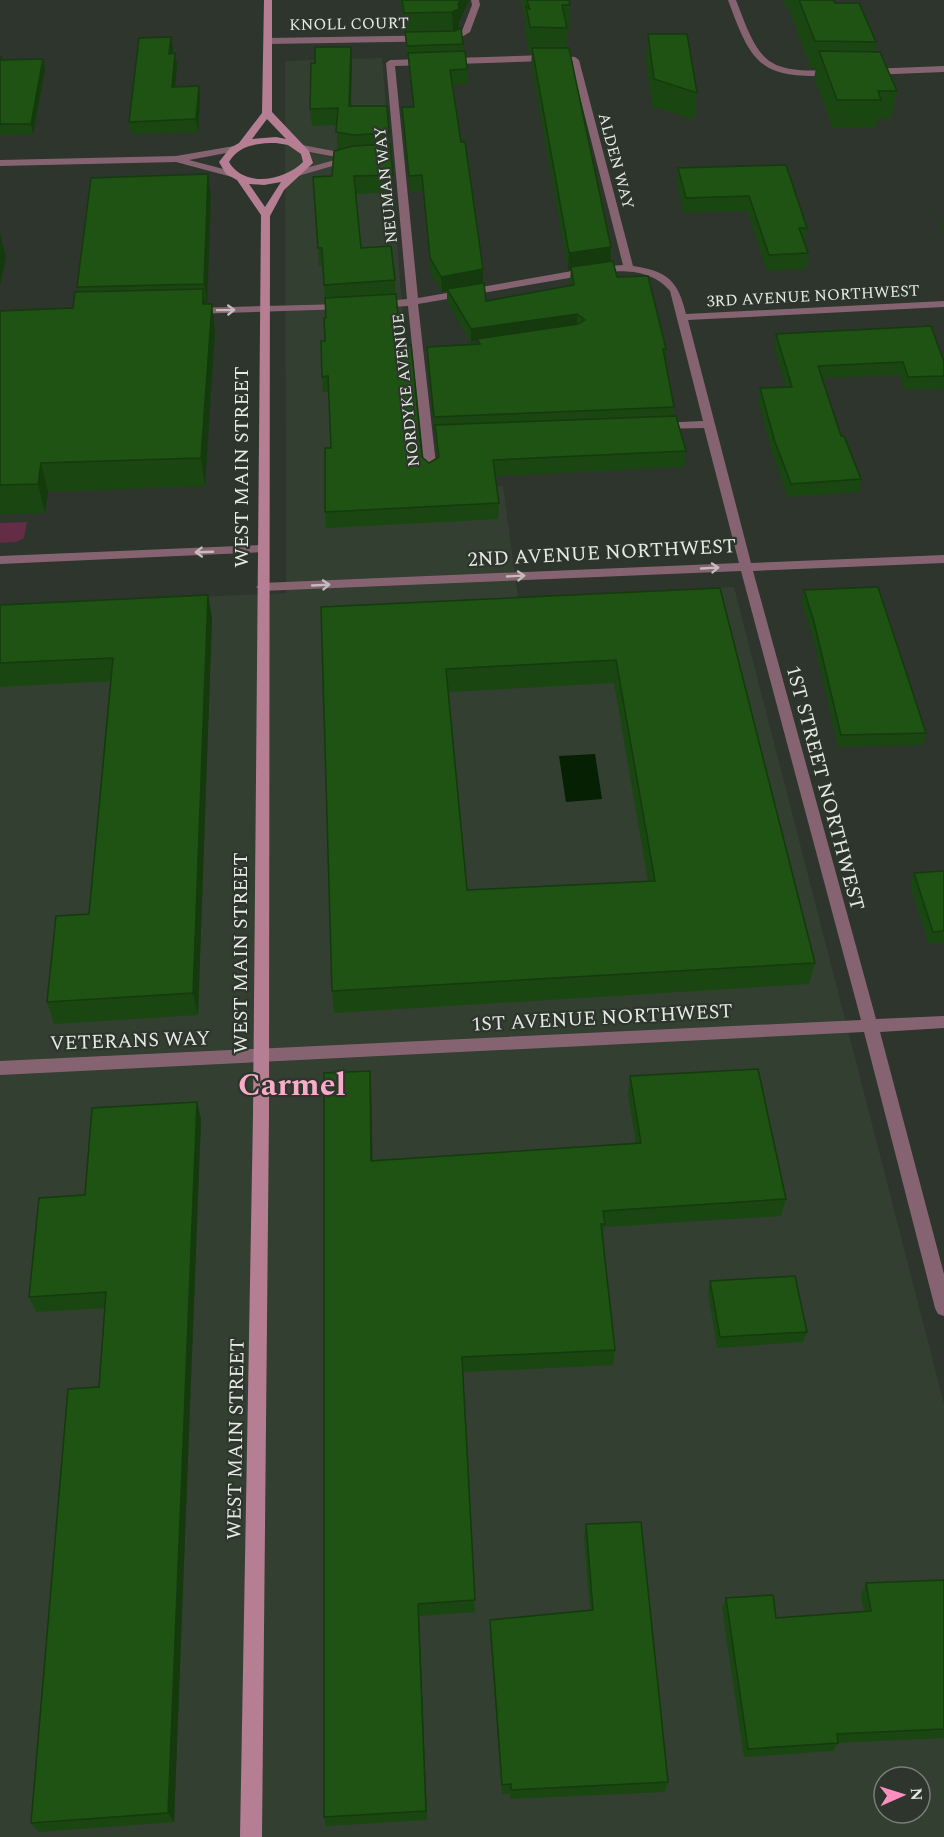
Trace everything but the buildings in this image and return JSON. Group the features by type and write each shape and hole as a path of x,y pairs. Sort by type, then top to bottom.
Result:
{"main road":[{"path":"267,113 306,153 308,163 280,189 265,214 236,176 226,168 224,162 267,113 268,0"},
{"path":"238,146 267,140 300,147"},
{"path":"236,176 271,181 295,175"},
{"name":"WEST MAIN STREET","path":"251,1837 261,1056 265,214"}],"street":[{"name":"KNOLL COURT","path":"268,41 455,38 466,32 476,5 475,0"},
{"path":"732,0 750,47 758,58 769,64 806,73 845,72"},
{"name":"NEUMAN WAY","path":"414,303 392,156 390,63 545,58 575,60"},
{"name":"ALDEN WAY","path":"575,60 629,269"},
{"path":"856,72 944,69"},
{"path":"0,163 176,159 238,146"},
{"path":"295,175 360,158 300,147"},
{"path":"176,159 236,176"},
{"path":"184,311 265,310 414,303 591,271 629,269"},
{"name":"1ST STREET NORTHWEST","path":"629,269 652,273 667,280 675,291 683,316 817,837 870,1025 944,1308"},
{"name":"NORDYKE AVENUE","path":"414,303 424,350 433,436 431,473"},
{"name":"3RD AVENUE NORTHWEST","path":"683,316 944,304"},
{"path":"650,427 709,424"},
{"path":"0,560 262,549"},
{"name":"2ND AVENUE NORTHWEST","path":"262,587 944,559"},
{"name":"1ST AVENUE NORTHWEST","path":"261,1056 944,1022"},
{"name":"VETERANS WAY","path":"0,1068 261,1056"}],"shaded area":[{"path":"382,58 417,489 503,486 518,597 734,587 944,1404 944,1837 0,1837 0,606 286,593 285,61"},
{"path":"27,522 24,538 16,542 0,543 0,523"},
{"path":"595,754 602,799 566,802 559,756"}],"district":[{"name":"Carmel","path":"292,1085"}]}
